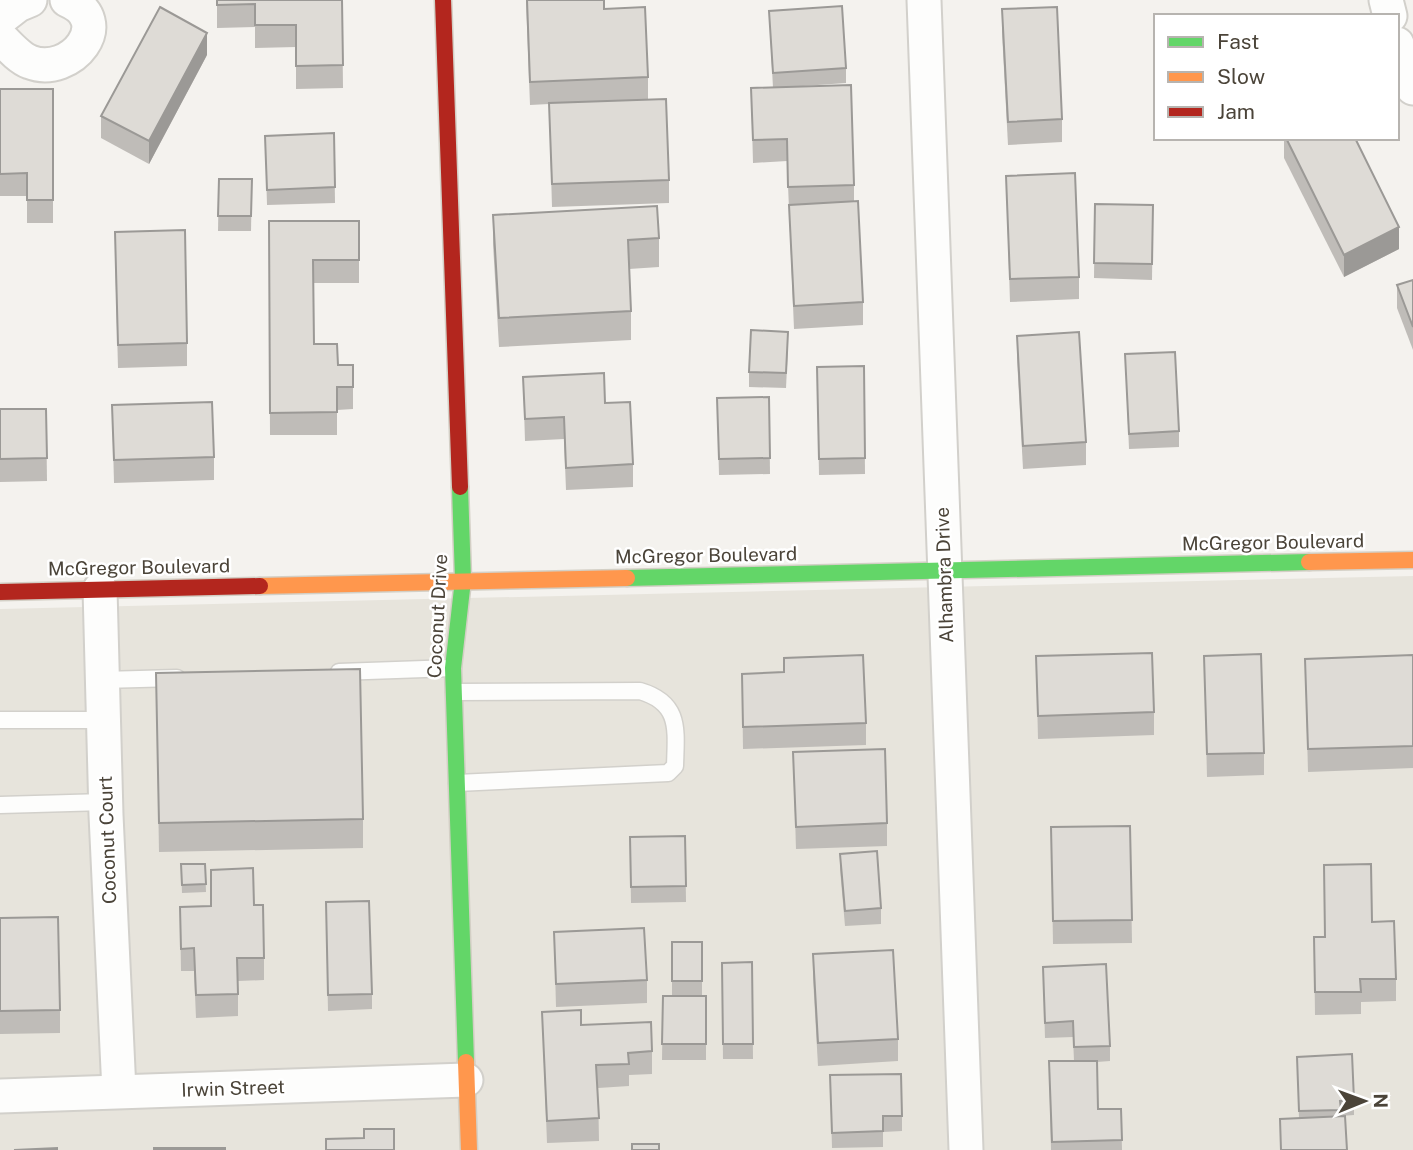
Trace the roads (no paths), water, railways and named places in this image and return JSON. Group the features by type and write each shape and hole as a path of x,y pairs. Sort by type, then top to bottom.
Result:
{"main road":[{"name":"Coconut Drive","path":"443,0 463,580 453,668 469,1150"},
{"name":"McGregor Boulevard","path":"0,592 1413,560"}],"street":[{"path":"0,19 18,5 30,0"},
{"path":"0,37 30,62 55,64 76,54 88,35 89,20 80,6 67,0"},
{"name":"Alhambra Drive","path":"925,0 943,571 966,1150"},
{"path":"1399,50 1413,88"},
{"name":"Coconut Court","path":"100,589 105,802 119,1091"},
{"name":"Irwin Street","path":"0,1096 466,1080"}],"lane":[{"path":"318,673 453,668"},
{"path":"102,680 197,677"},
{"path":"454,692 640,691 656,696 666,703 676,732 675,766 668,774 456,783"},
{"path":"0,720 103,720"},
{"path":"0,805 105,802"}]}
